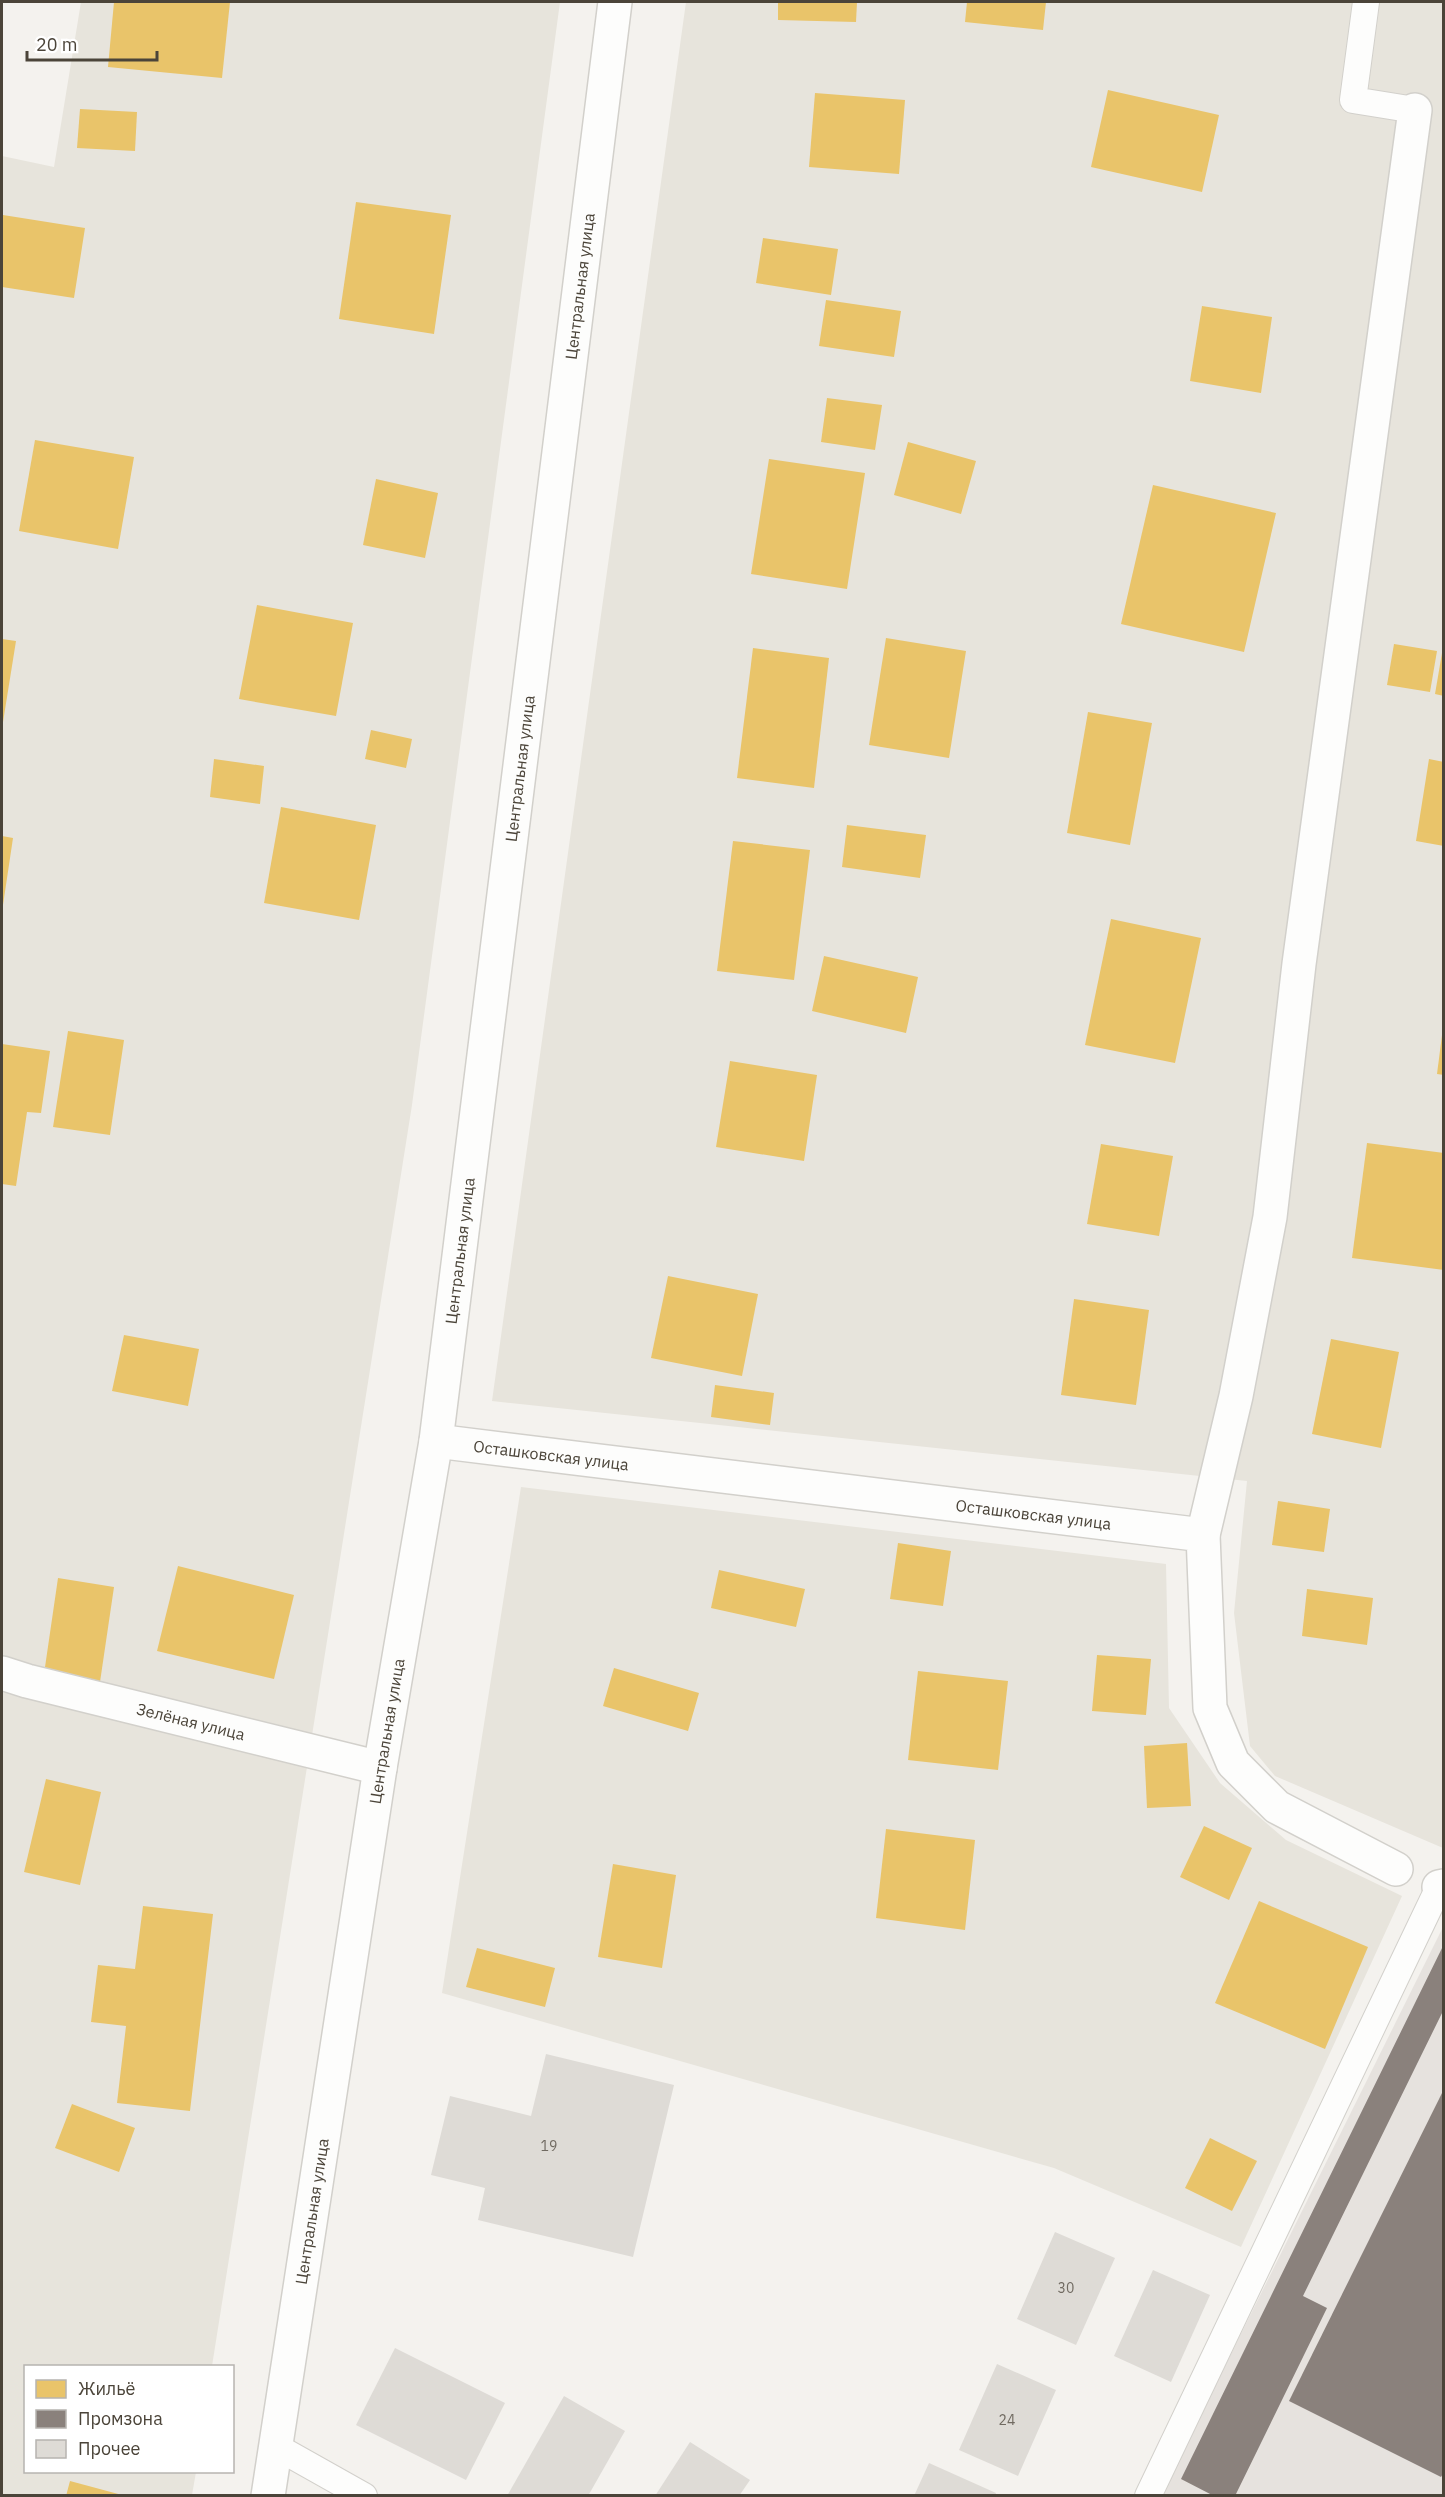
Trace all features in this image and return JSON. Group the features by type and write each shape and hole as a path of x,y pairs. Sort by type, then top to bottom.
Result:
{"street":[{"name":"Центральная улица","path":"267,2496 380,1768 436,1441 615,2"},
{"path":"1396,1869 1277,1807 1233,1763 1210,1708 1203,1535 1236,1396 1270,1217 1299,964 1415,110"},
{"name":"Осташковская улица","path":"436,1441 1203,1535"},
{"name":"Зелёная улица","path":"2,1673 380,1768"}],"lane":[{"path":"1366,2 1353,100 1415,110"},
{"path":"1148,2496 1441,1886"},
{"path":"275,2446 364,2496"}],"shaded area":[{"path":"81,2 560,2 412,1105 212,2365 24,2365 24,2473 196,2473 192,2495 2,2495 2,156 54,167"},
{"path":"686,2 1443,2 1443,1848 1275,1776 1250,1746 1234,1613 1247,1481 492,1401"},
{"path":"521,1487 1166,1564 1169,1708 1220,1783 1286,1840 1402,1896 1241,2247 1054,2168 442,1993"},
{"path":"1443,1927 1443,2495 1161,2495"}],"building: Жильё":[{"path":"114,2 230,2 222,78 108,67"},
{"path":"778,2 857,2 856,22 778,20"},
{"path":"967,2 1046,2 1043,30 965,22"},
{"path":"1108,90 1219,115 1202,192 1091,167"},
{"path":"815,93 905,100 899,174 809,167"},
{"path":"80,109 137,112 135,151 77,148"},
{"path":"356,202 451,215 434,334 339,319"},
{"path":"3,215 85,228 74,298 2,287"},
{"path":"763,238 838,249 831,295 756,283"},
{"path":"826,300 901,311 894,357 819,346"},
{"path":"1202,306 1272,317 1261,393 1190,381"},
{"path":"827,398 882,405 875,450 821,442"},
{"path":"35,440 134,457 118,549 19,531"},
{"path":"908,442 976,461 961,514 894,495"},
{"path":"769,459 865,473 847,589 751,574"},
{"path":"376,479 438,493 425,558 363,545"},
{"path":"1153,485 1276,513 1244,652 1121,624"},
{"path":"257,605 353,623 336,716 239,699"},
{"path":"886,638 966,651 949,758 869,745"},
{"path":"2,639 16,641 3,722 2,722"},
{"path":"1394,644 1437,651 1430,692 1387,685"},
{"path":"753,648 829,658 814,788 737,778"},
{"path":"1442,653 1444,654 1444,696 1435,694"},
{"path":"1088,712 1152,723 1130,845 1067,833"},
{"path":"371,730 412,739 406,768 365,759"},
{"path":"214,759 264,766 260,804 210,797"},
{"path":"1429,759 1444,762 1444,846 1416,841"},
{"path":"281,807 376,825 359,920 264,903"},
{"path":"847,825 926,835 920,878 842,867"},
{"path":"2,836 13,838 3,905 2,905"},
{"path":"733,841 810,850 794,980 717,971"},
{"path":"1111,919 1201,938 1175,1063 1085,1045"},
{"path":"824,956 918,977 906,1033 812,1011"},
{"path":"68,1031 124,1040 110,1135 53,1127"},
{"path":"1442,1035 1444,1035 1444,1075 1437,1074"},
{"path":"2,1044 50,1051 41,1113 27,1112 16,1186 2,1184"},
{"path":"730,1061 817,1075 804,1161 716,1147"},
{"path":"1367,1143 1444,1153 1444,1270 1352,1258"},
{"path":"1101,1144 1173,1156 1159,1236 1087,1224"},
{"path":"668,1276 758,1294 742,1376 651,1358"},
{"path":"1074,1299 1149,1310 1136,1405 1061,1395"},
{"path":"124,1335 199,1349 188,1406 112,1391"},
{"path":"1331,1339 1399,1352 1381,1448 1312,1434"},
{"path":"715,1385 774,1393 770,1425 711,1417"},
{"path":"1278,1501 1330,1509 1324,1552 1272,1545"},
{"path":"898,1543 951,1551 943,1606 890,1599"},
{"path":"178,1566 294,1595 274,1679 157,1651"},
{"path":"719,1570 805,1589 796,1627 711,1608"},
{"path":"58,1578 114,1587 100,1682 44,1674"},
{"path":"1307,1589 1373,1598 1367,1645 1302,1636"},
{"path":"1097,1655 1151,1659 1146,1715 1092,1711"},
{"path":"614,1668 699,1693 688,1731 603,1706"},
{"path":"918,1671 1008,1681 998,1770 908,1760"},
{"path":"1187,1743 1191,1806 1147,1808 1144,1746"},
{"path":"46,1779 101,1792 80,1885 24,1872"},
{"path":"1204,1826 1252,1848 1229,1900 1180,1877"},
{"path":"886,1829 975,1840 965,1930 876,1918"},
{"path":"613,1864 676,1875 662,1968 598,1957"},
{"path":"1259,1901 1368,1947 1325,2049 1215,2003"},
{"path":"143,1906 213,1914 190,2111 117,2103 126,2026 91,2022 98,1965 135,1969"},
{"path":"477,1948 555,1968 545,2007 466,1987"},
{"path":"72,2104 135,2128 119,2172 55,2148"},
{"path":"1210,2138 1257,2161 1232,2211 1185,2188"},
{"path":"70,2481 122,2495 122,2496 66,2496"}],"building: Промзона":[{"path":"1444,1944 1444,2009 1303,2296 1327,2308 1235,2496 1214,2496 1181,2479"},
{"path":"1444,2089 1444,2472 1441,2477 1289,2401"}],"building: Прочее":[{"path":"546,2054 674,2085 633,2257 478,2220 485,2188 431,2175 450,2096 531,2116"},
{"path":"1055,2232 1115,2258 1076,2345 1017,2319"},
{"path":"1153,2270 1210,2295 1171,2382 1114,2356"},
{"path":"395,2348 505,2403 466,2480 356,2425"},
{"path":"997,2364 1056,2390 1018,2476 959,2450"},
{"path":"564,2396 625,2431 588,2496 507,2496"},
{"path":"690,2442 750,2480 739,2496 655,2496"},
{"path":"929,2463 996,2493 995,2496 914,2496"}]}
